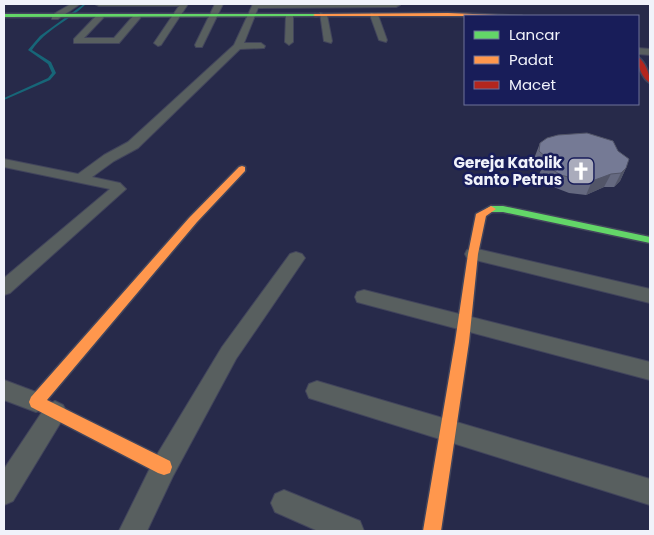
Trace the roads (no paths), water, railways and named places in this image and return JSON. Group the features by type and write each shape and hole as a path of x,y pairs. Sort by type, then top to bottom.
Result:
{"street":[{"path":"57,17 76,4"},
{"path":"98,4 184,4"},
{"path":"158,43 174,16 184,4"},
{"path":"199,45 219,4"},
{"path":"4,16 100,17 134,20 174,16 213,16 254,8 397,8 501,15"},
{"path":"254,8 289,16 374,15 397,8"},
{"path":"82,178 109,158 136,143 238,46 254,8"},
{"path":"323,15 328,41"},
{"path":"374,15 383,40"},
{"path":"289,16 289,42"},
{"path":"100,17 76,41 115,41 134,20"},
{"path":"238,46 261,46"},
{"path":"639,61 645,76"},
{"path":"4,163 82,178 115,186 119,189 4,288"},
{"path":"4,492 46,407 193,220 242,169"},
{"path":"432,531 473,254 481,214 490,209 503,209 650,240"},
{"path":"473,254 650,296"},
{"path":"133,531 164,467 229,353 296,258"},
{"path":"364,297 650,371"},
{"path":"4,390 46,407 164,467"},
{"path":"317,391 650,492"},
{"path":"284,503 350,531"}],"waterway":[{"path":"4,99 49,79 54,73 50,63 30,50 48,31 85,4"}],"place":[{"name":"Gereja Katolik Santo Petrus","path":"581,171"}]}
